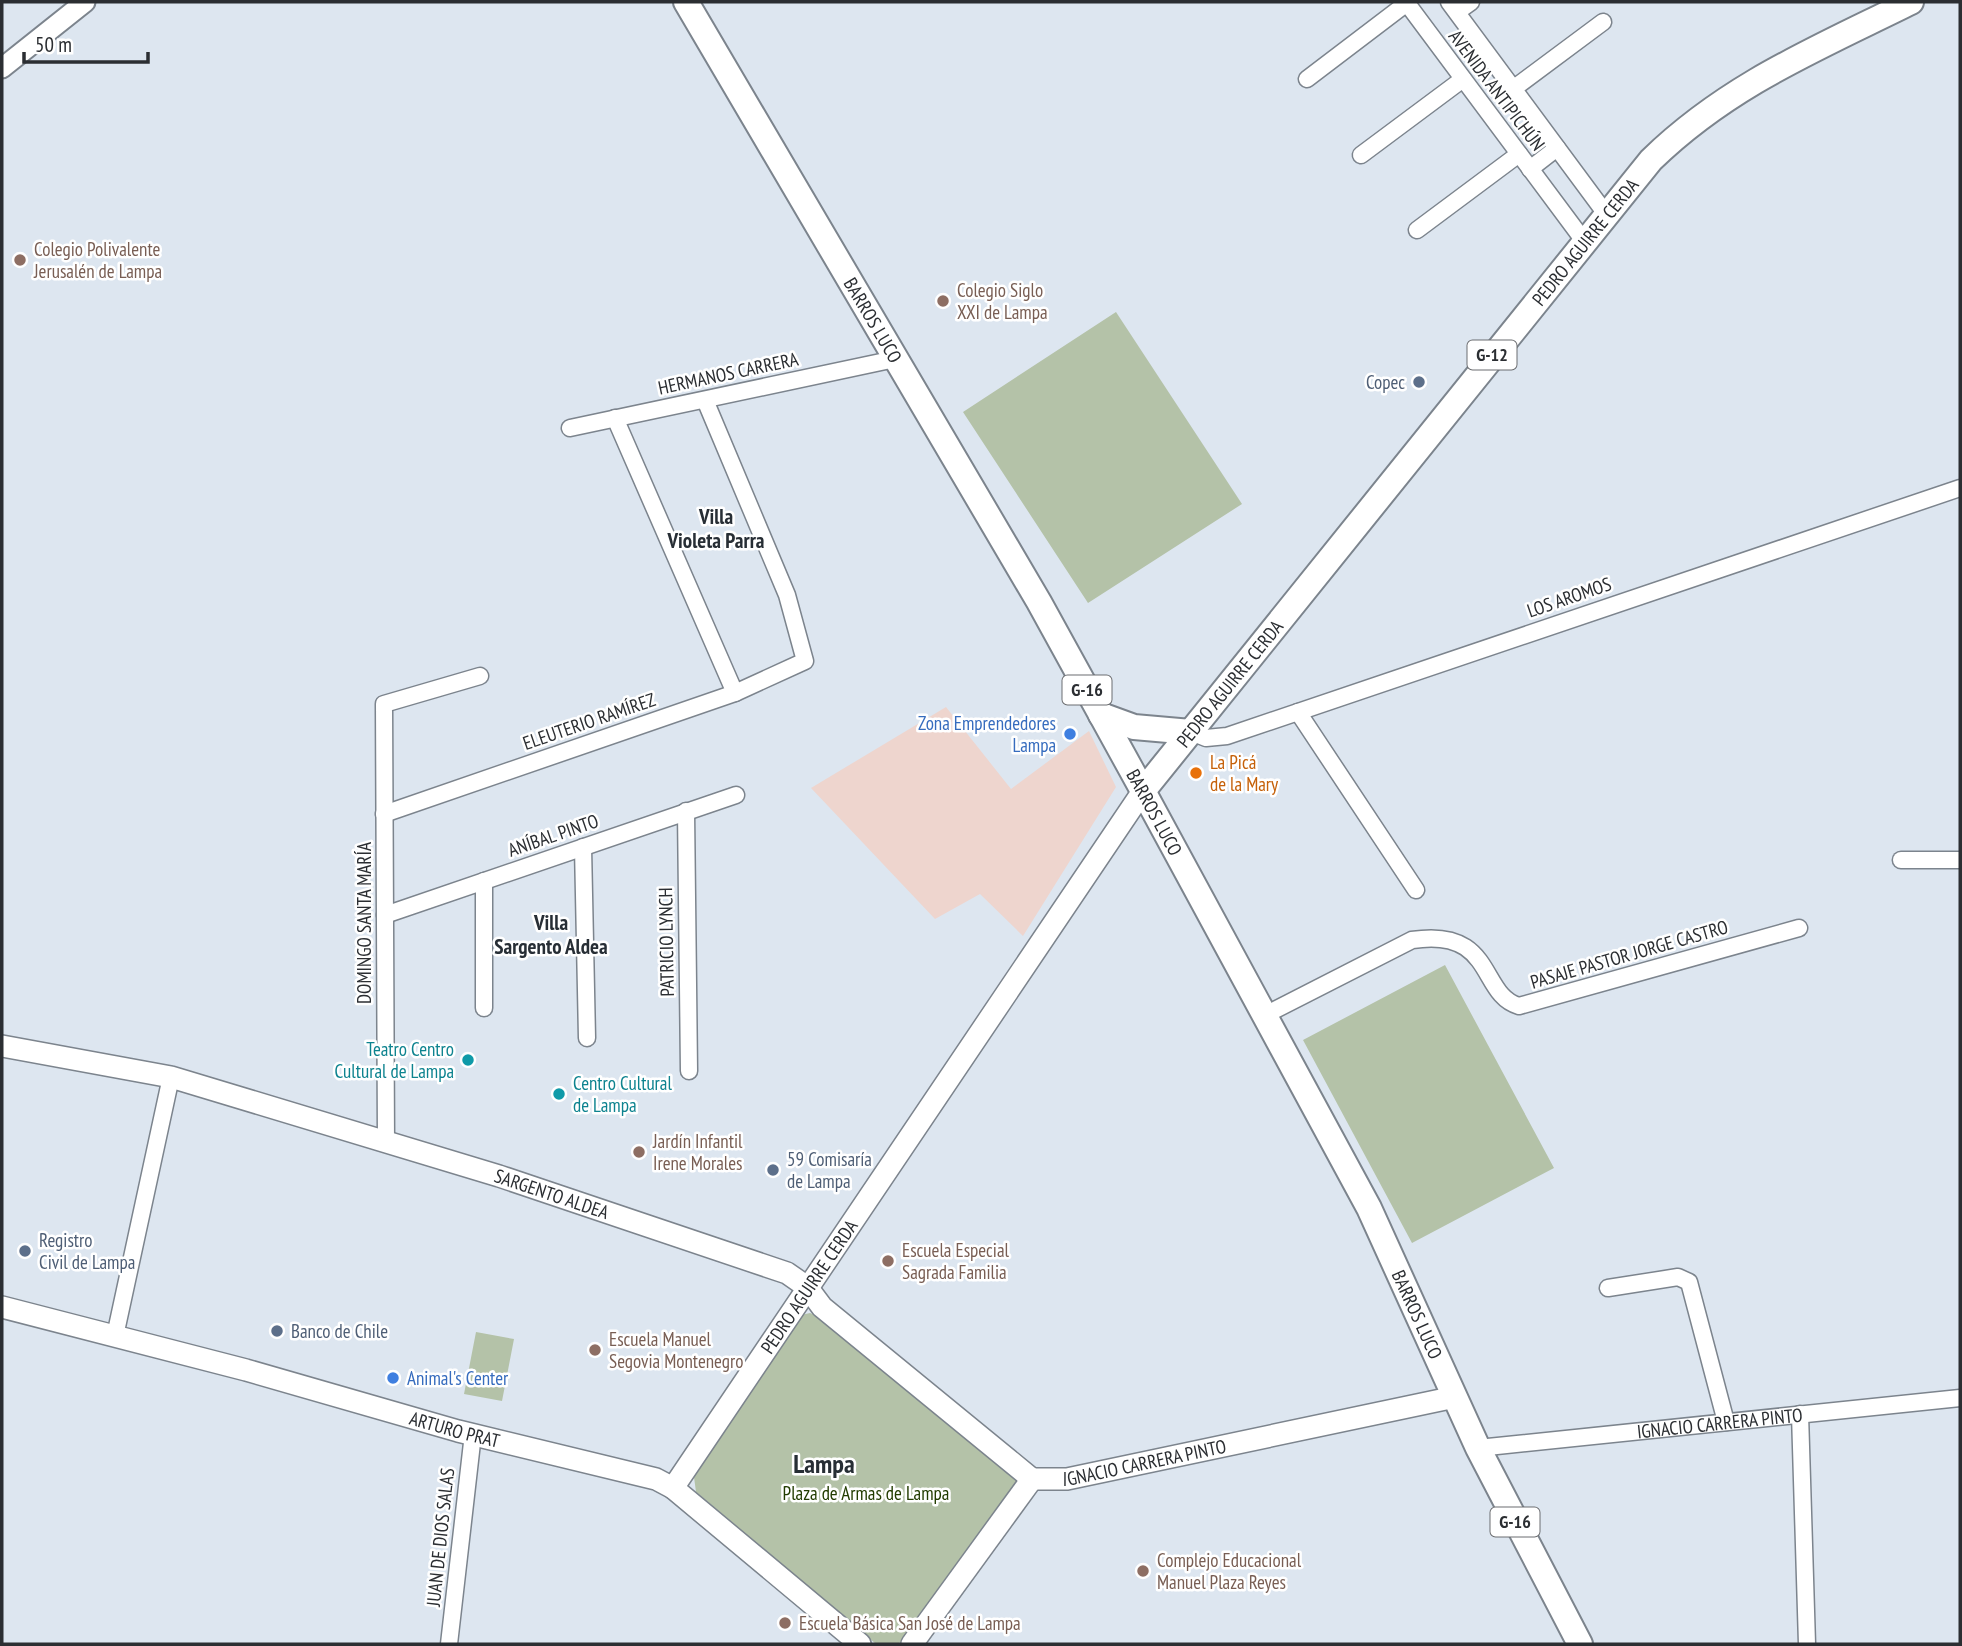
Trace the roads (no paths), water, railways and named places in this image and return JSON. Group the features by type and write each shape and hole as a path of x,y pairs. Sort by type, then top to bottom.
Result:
{"main road":[{"name":"BARROS LUCO","path":"686,2 1101,715 1265,1015 1374,1218 1478,1448 1580,1644"},
{"name":"PEDRO AGUIRRE CERDA","path":"673,1488 1143,791 1606,214 1667,144 1727,96 1911,2"},
{"path":"1101,715 1134,727 1191,732"},
{"name":"SARGENTO ALDEA","path":"2,1046 171,1077 596,1207 779,1270 807,1287 822,1307 1032,1479"},
{"name":"ARTURO PRAT","path":"2,1307 472,1434 644,1475 673,1488 860,1644"},
{"name":"IGNACIO CARRERA PINTO","path":"1032,1479 1067,1479 1455,1397"},
{"path":"912,1644 1032,1479"}],"street":[{"path":"2,68 85,2"},
{"path":"1307,79 1406,2"},
{"name":"AVENIDA ANTIPICHÚN","path":"1406,2 1584,241"},
{"path":"1453,7 1471,2"},
{"name":"AVENIDA ANTIPICHÚN","path":"1453,7 1606,214"},
{"path":"1513,89 1603,22"},
{"path":"1361,155 1463,79"},
{"name":"AVENIDA ANTIPICHÚN","path":"1530,169 1557,148"},
{"path":"1416,230 1519,154"},
{"name":"HERMANOS CARRERA","path":"570,428 895,359"},
{"name":"ELEUTERIO RAMÍREZ","path":"384,814 735,693 805,661 787,595 705,400"},
{"path":"615,418 735,693"},
{"name":"LOS AROMOS","path":"1191,732 1206,738 1220,738 1960,488"},
{"name":"DOMINGO SANTA MARÍA","path":"386,1142 384,704 480,676"},
{"path":"1298,712 1416,890"},
{"name":"ANÍBAL PINTO","path":"385,915 736,794"},
{"name":"PATRICIO LYNCH","path":"686,811 689,1072"},
{"path":"583,847 587,1038"},
{"path":"1902,860 1960,860"},
{"path":"484,881 485,1008"},
{"name":"PASAJE PASTOR JORGE CASTRO","path":"1265,1015 1412,940 1437,939 1464,947 1483,963 1506,999 1519,1006 1799,928"},
{"path":"116,1336 171,1077"},
{"path":"1608,1288 1678,1277 1689,1282 1726,1422"},
{"name":"IGNACIO CARRERA PINTO","path":"1478,1448 1960,1398"},
{"path":"1800,1414 1807,1644"},
{"name":"JUAN DE DIOS SALAS","path":"449,1644 472,1434"}],"place":[{"name":"Colegio Polivalente Jerusalén de Lampa","path":"20,260"},
{"name":"Colegio Siglo XXI de Lampa","path":"943,301"},
{"name":"Copec","path":"1419,382"},
{"name":"Zona Emprendedores Lampa","path":"1070,734"},
{"name":"La Picá de la Mary","path":"1196,773"},
{"name":"Teatro Centro Cultural de Lampa","path":"468,1060"},
{"name":"Centro Cultural de Lampa","path":"559,1094"},
{"name":"Jardín Infantil Irene Morales","path":"639,1152"},
{"name":"59 Comisaría de Lampa","path":"773,1170"},
{"name":"Registro Civil de Lampa","path":"25,1251"},
{"name":"Escuela Especial Sagrada Familia","path":"888,1261"},
{"name":"Banco de Chile","path":"277,1331"},
{"name":"Escuela Manuel Segovia Montenegro","path":"595,1350"},
{"name":"Animal's Center","path":"393,1378"},
{"name":"Complejo Educacional Manuel Plaza Reyes","path":"1143,1571"},
{"name":"Escuela Básica San José de Lampa","path":"785,1623"}],"district":[{"name":"Villa Violeta Parra","path":"716,529"},
{"name":"Villa Sargento Aldea","path":"551,935"},
{"name":"Lampa","path":"824,1464"}],"park label":[{"name":"Plaza de Armas de Lampa","path":"866,1493"}]}
